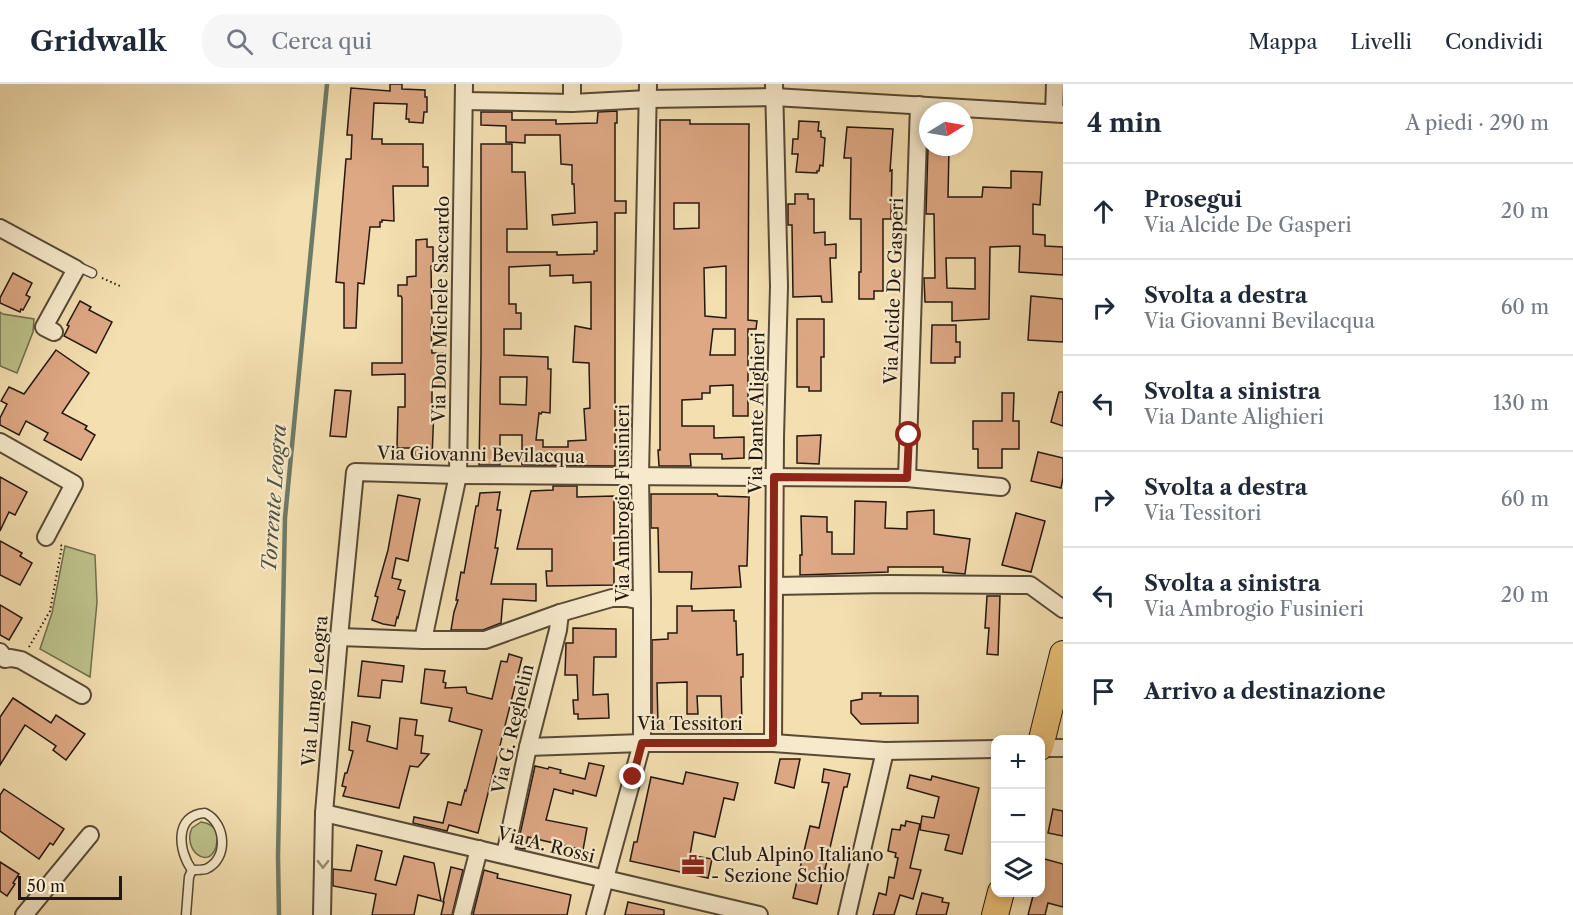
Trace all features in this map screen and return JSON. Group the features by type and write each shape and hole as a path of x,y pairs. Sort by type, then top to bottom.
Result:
{"main road":[{"path":"1044,735 1063,654"},
{"path":"995,915 1000,897"}],"street":[{"name":"Via Don Michele Saccardo","path":"423,640 458,475 464,84"},
{"path":"572,84 572,103"},
{"path":"973,108 1058,113 1055,84"},
{"path":"464,101 572,103 648,92 774,90 919,105"},
{"name":"Via Dante Alighieri","path":"773,743 774,477 779,286 774,90"},
{"name":"Via Ambrogio Fusinieri","path":"595,915 642,743 640,476 648,92"},
{"name":"Via Alcide De Gasperi","path":"907,478 919,105"},
{"path":"0,228 84,271 44,327 54,332"},
{"path":"0,442 74,484 46,537"},
{"name":"Via Giovanni Bevilacqua","path":"355,472 458,475 907,478 1001,487"},
{"name":"Via Lungo Leogra","path":"322,915 324,813 355,472"},
{"path":"774,586 1030,585 1063,609"},
{"path":"339,637 485,640 560,613 612,598 642,601"},
{"name":"Via G. Reghelin","path":"505,855 528,747 558,630 560,613"},
{"path":"7,661 82,695"},
{"name":"Via Tessitori","path":"528,747 642,743 773,743 885,751 991,749"},
{"path":"1045,748 1063,748"},
{"path":"847,915 885,751"},
{"name":"Via A. Rossi","path":"324,813 759,915"},
{"path":"24,915 90,835"},
{"path":"462,915 479,849"}],"lane":[{"path":"205,813 217,822 222,839 222,850 219,857 207,868 192,870 183,854 182,834 187,821 192,816 205,813"},
{"path":"186,915 189,877 192,870"}],"path":[{"path":"84,271 120,286"},
{"path":"7,661 50,611 62,546 46,537"}],"green space":[{"path":"0,312 34,319 33,332 17,373 0,366"},
{"path":"65,546 95,555 97,602 90,677 40,649 52,613"},
{"path":"201,822 212,826 217,836 216,847 207,857 197,854 190,843 192,828"}],"building":[{"path":"390,84 402,84 402,89 425,90 427,112 424,112 423,123 409,122 409,119 406,119 407,104 374,103 372,139 382,139 382,144 423,144 423,167 428,167 428,186 393,186 394,221 382,220 380,227 370,227 364,284 358,283 356,328 344,328 344,283 336,282 346,159 351,159 352,135 347,135 351,88 390,91"},
{"path":"617,111 615,201 626,201 626,213 615,213 615,466 522,465 522,435 500,435 500,465 479,465 481,144 512,144 512,172 525,172 527,229 507,229 507,252 557,252 557,255 594,254 594,251 597,251 597,222 553,225 552,215 575,213 572,165 561,164 560,135 525,135 525,143 506,142 506,126 481,125 481,112 512,112 512,120 556,120 556,124 597,123 598,112","holes":["550,265 550,276 573,275 573,283 591,282 591,329 575,326 573,362 589,363 590,408 584,409 586,440 568,441 568,447 543,447 543,440 536,440 539,413 550,413 551,369 548,369 548,357 504,355 504,329 521,329 521,313 516,313 516,304 509,304 509,267","500,377 527,377 526,405 500,404"]},
{"path":"660,120 690,120 690,124 749,124 748,320 757,321 756,329 748,329 748,416 733,416 733,385 710,386 710,393 702,393 702,399 682,400 682,426 714,426 714,438 744,437 744,458 722,459 722,454 690,454 691,466 659,466 658,450 660,450","holes":["674,203 699,203 699,228 674,229","726,266 726,318 705,316 704,268","713,329 735,329 735,355 710,355"]},
{"path":"799,121 819,122 818,131 821,131 821,137 825,138 823,166 820,165 817,173 796,172 798,154 792,154 793,139 798,139"},
{"path":"847,127 893,129 890,171 892,170 891,219 883,219 883,291 874,291 874,299 859,299 861,219 850,219 851,158 844,158"},
{"path":"928,156 949,156 948,197 982,197 983,187 1011,188 1011,171 1042,172 1040,205 1033,204 1033,234 1045,235 1045,246 1063,247 1063,275 1019,272 1020,246 990,247 989,319 952,321 952,302 925,302 924,278 935,278 934,214 926,214","holes":["946,258 975,258 975,289 947,288"]},
{"path":"795,194 808,194 808,199 814,199 814,233 825,232 825,245 836,244 836,258 830,258 832,302 822,302 821,296 793,297 792,225 788,225 788,204 795,204"},
{"path":"427,239 427,247 433,247 433,266 431,266 432,353 443,353 444,385 432,385 432,407 434,407 432,458 415,458 415,448 397,448 398,407 405,407 405,374 372,375 372,363 402,363 402,298 398,296 398,285 407,285 407,277 416,276 416,240"},
{"path":"13,273 32,283 26,295 30,297 20,312 0,303 0,298"},
{"path":"1031,296 1063,299 1063,342 1028,340"},
{"path":"80,301 91,307 89,310 112,322 96,353 64,336 69,326 67,325"},
{"path":"797,319 824,319 821,391 809,391 809,387 797,387"},
{"path":"932,325 956,325 956,342 960,342 960,357 955,357 955,363 931,363"},
{"path":"56,350 89,373 62,413 87,426 85,429 95,435 81,460 44,440 48,433 26,421 19,435 0,425 0,418 7,404 1,401 9,387 24,394"},
{"path":"335,390 351,391 346,437 330,436"},
{"path":"1059,392 1063,392 1063,426 1051,422"},
{"path":"1002,393 1014,393 1013,421 1019,421 1019,449 1002,449 1002,468 978,468 978,449 973,449 973,421 1002,421"},
{"path":"821,435 819,464 797,463 797,436"},
{"path":"1038,452 1063,458 1061,488 1031,481"},
{"path":"0,477 27,492 15,515 9,512 0,531"},
{"path":"553,486 577,486 577,497 614,496 614,585 547,586 546,571 552,571 552,549 517,549 531,491 553,490"},
{"path":"500,492 497,510 501,510 495,548 498,548 491,584 536,584 536,601 503,599 501,623 483,630 451,630 458,600 456,600 461,572 464,573 480,493"},
{"path":"651,494 717,494 718,496 749,497 747,566 739,566 741,587 691,589 692,572 659,572 658,528 651,528"},
{"path":"398,495 420,499 408,561 396,558 392,578 401,580 398,589 405,591 395,626 372,620 378,597 375,596 388,550"},
{"path":"855,501 886,502 885,528 907,529 907,512 934,510 934,534 970,539 965,574 943,572 943,567 888,567 888,572 800,575 801,516 827,517 827,532 832,532 832,554 854,554"},
{"path":"1016,513 1045,521 1031,572 1002,565"},
{"path":"0,541 22,553 20,556 32,563 20,585 0,575"},
{"path":"987,596 1000,596 998,655 987,654 989,628 985,628"},
{"path":"0,605 22,618 9,640 0,635"},
{"path":"677,606 692,606 692,611 734,610 737,655 743,654 742,727 722,725 721,696 697,696 698,714 687,714 687,682 657,683 658,725 652,725 652,640 668,639 668,633 677,633"},
{"path":"573,628 616,629 616,657 594,657 593,695 608,694 609,718 578,719 578,714 574,714 573,700 578,700 577,675 565,675 566,643 573,643"},
{"path":"509,654 522,658 478,833 449,825 447,831 413,823 414,817 443,823 448,802 461,805 482,730 449,721 452,708 421,703 425,669 445,671 443,682 446,683 445,688 466,687 467,693 492,699 501,661 507,662"},
{"path":"362,661 404,666 402,682 382,680 380,698 358,696"},
{"path":"862,693 881,693 880,696 918,696 918,723 861,724 851,713 851,701 862,699"},
{"path":"13,698 51,723 56,715 85,734 66,760 53,750 56,746 25,725 0,765 0,717"},
{"path":"400,718 417,720 415,735 423,736 421,753 429,754 418,767 410,766 399,808 343,796 346,787 342,786 353,751 349,750 352,722 370,726 367,741 397,749"},
{"path":"780,759 800,759 794,788 775,783"},
{"path":"589,763 604,766 596,796 573,790 573,794 554,789 546,820 587,828 583,850 528,837 525,849 517,848 535,766 561,770 560,773 585,779"},
{"path":"824,769 850,774 847,787 844,787 817,904 793,898 810,826 819,828 829,783 822,782"},
{"path":"686,772 738,783 734,800 724,798 715,837 694,832 690,855 712,859 708,878 630,861 634,842 637,842 651,777 683,784"},
{"path":"910,775 931,780 932,776 979,788 962,854 945,850 949,835 920,830 922,816 934,818 939,797 907,788"},
{"path":"4,789 64,829 39,859 0,831 0,795"},
{"path":"1053,809 1063,811 1063,836 1048,833"},
{"path":"906,821 920,824 910,868 921,870 913,899 900,895 894,915 873,915 879,893 886,895 889,877 894,878 898,858 895,857 896,853 888,851 892,829 900,830 901,825 905,826"},
{"path":"357,845 382,851 375,880 396,885 404,856 434,863 441,901 418,895 414,915 372,915 376,894 333,886 333,869 351,871"},
{"path":"1045,859 1063,864 1063,907 1048,903 1045,915 1028,915 1033,897 1045,897"},
{"path":"0,862 19,874 7,896 0,891"},
{"path":"451,867 463,870 452,915 441,915 443,902"},
{"path":"484,870 498,874 497,878 571,895 567,915 473,915"},
{"path":"922,893 943,898 942,902 949,903 946,915 916,915"},
{"path":"628,902 664,910 664,915 625,915"}],"waterway":[{"name":"Torrente Leogra","path":"279,915 278,856 285,518 327,84"}],"place":[{"name":"Club Alpino Italiano - Sezione Schio","path":"693,865"}],"route":[{"path":"633,777 642,743 773,743 774,477 907,478 909,435"}]}
